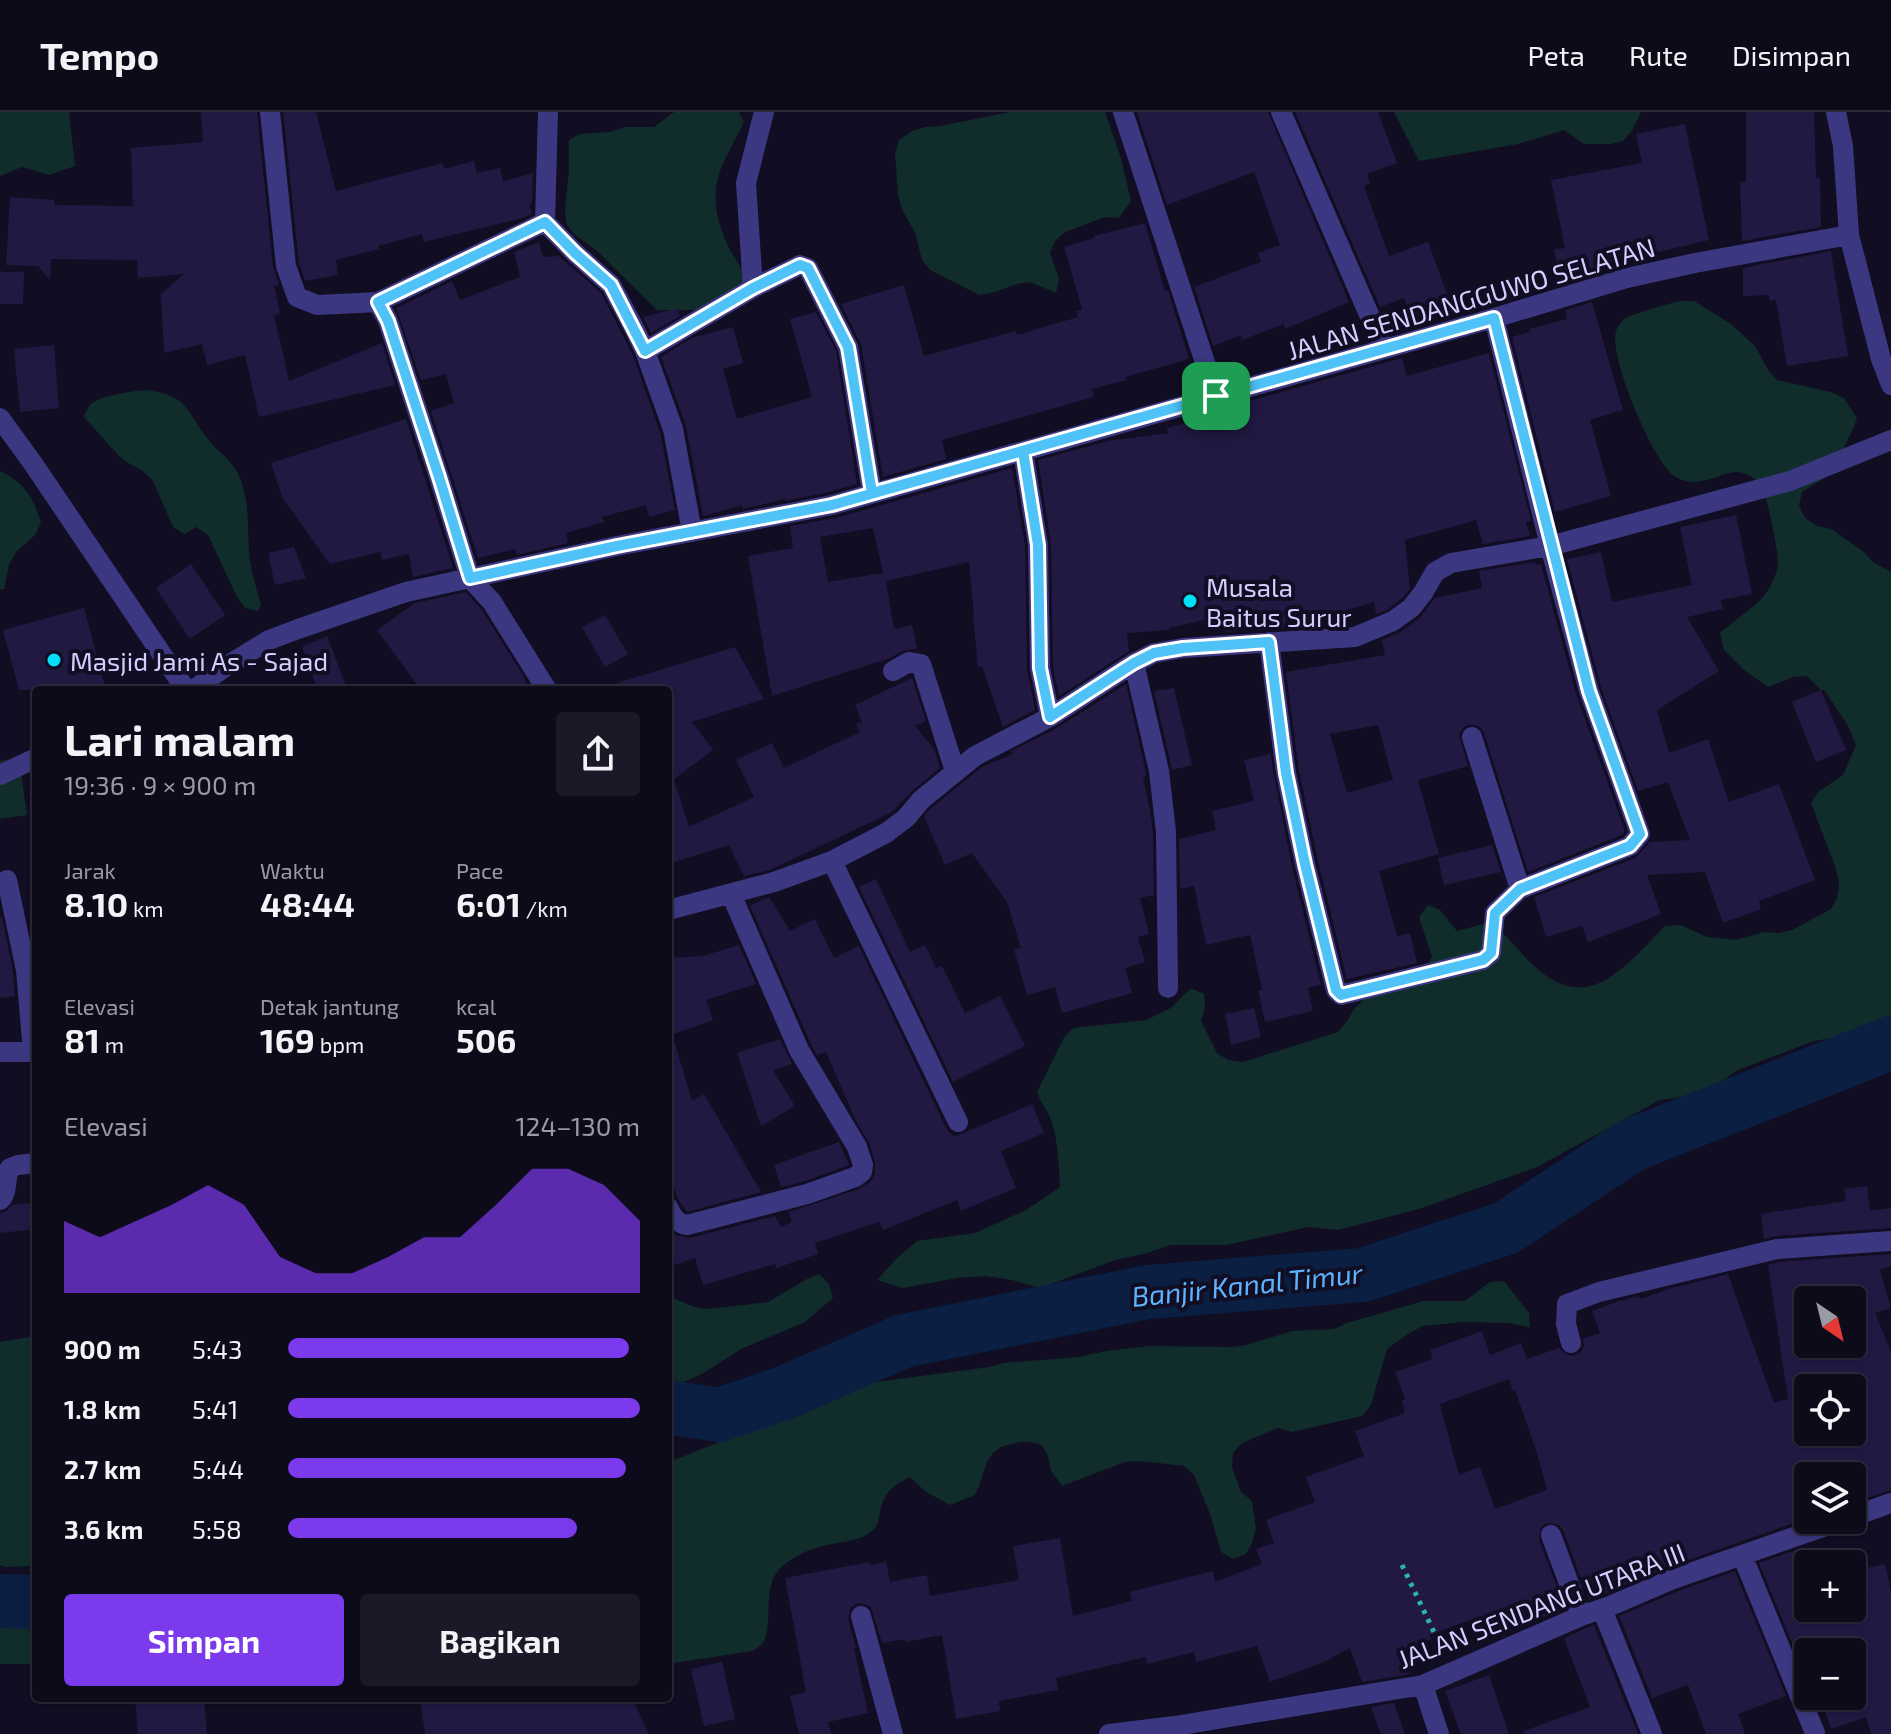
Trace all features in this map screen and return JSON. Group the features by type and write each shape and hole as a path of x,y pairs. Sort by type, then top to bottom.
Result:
{"street":[{"path":"270,112 286,266 297,297 317,305 378,302 545,222"},
{"path":"548,112 545,222 611,285 645,351 673,429 692,532"},
{"path":"753,288 746,183 764,112"},
{"path":"1123,112 1216,396"},
{"path":"1281,112 1384,349"},
{"path":"1836,112 1843,146 1849,235 1886,358 1891,385"},
{"name":"JALAN SENDANGGUWO SELATAN","path":"199,686 269,640 406,592 832,505 1627,278 1849,235"},
{"path":"645,351 753,288 800,265 808,268 848,347 872,493"},
{"path":"378,302 388,321 470,578 492,602 544,686"},
{"path":"1269,642 1289,788 1336,990 1341,995 1483,960 1491,953 1495,913 1520,889 1630,846 1640,834 1589,691 1494,318"},
{"path":"0,418 183,686"},
{"path":"672,907 774,882 832,861 886,833 975,756 1050,717 1154,653 1183,648 1355,637 1393,621 1411,608 1442,566 1550,546 1790,481 1891,440"},
{"path":"1023,451 1038,545 1040,668 1050,717"},
{"path":"893,671 909,662 921,664 955,771"},
{"path":"1134,663 1163,801 1168,988"},
{"path":"1472,737 1520,889"},
{"path":"0,775 32,760"},
{"path":"832,861 958,1122"},
{"path":"7,880 26,970 32,1032"},
{"path":"672,1215 687,1225 807,1194 862,1172 857,1147 799,1050 731,894"},
{"path":"0,1052 32,1052"},
{"path":"0,1200 4,1197 6,1174 10,1168 32,1163"},
{"path":"1571,1343 1566,1324 1567,1304 1599,1292 1777,1249 1891,1241"},
{"path":"1866,1512 1891,1503"},
{"name":"JALAN SENDANG UTARA III","path":"1109,1734 1423,1685 1673,1579 1803,1534"},
{"path":"1551,1535 1581,1616"},
{"path":"1742,1555 1815,1733"},
{"path":"1602,1609 1652,1734"},
{"path":"861,1616 893,1734"},
{"path":"1423,1685 1439,1734"}],"path":[{"path":"1402,1565 1453,1672"}],"green space":[{"path":"0,112 69,112 75,166 49,175 22,167 0,176"},
{"path":"674,112 739,112 744,122 719,174 716,202 726,241 746,276 743,294 721,310 657,310 566,224 569,140 580,134 609,132 625,127 654,127"},
{"path":"1010,112 1105,112 1121,158 1131,201 1119,218 1105,217 1065,232 1055,241 1050,253 1059,278 1056,293 1030,282 979,295 930,270 922,260 915,233 898,195 895,153 899,140 925,127"},
{"path":"1394,112 1641,112 1623,141 1611,144 1584,144 1564,130 1518,144 1419,161"},
{"path":"1680,301 1694,301 1731,324 1755,346 1777,380 1831,392 1844,398 1857,418 1837,470 1802,492 1799,505 1805,518 1817,526 1831,529 1891,572 1891,1015 1849,1035 1814,1041 1738,1070 1715,1086 1689,1096 1660,1100 1537,1167 1419,1209 1338,1230 1309,1227 1226,1245 1170,1245 1118,1259 1040,1288 985,1276 903,1288 877,1280 917,1241 975,1233 1026,1210 1060,1187 1054,1132 1037,1092 1063,1039 1073,1028 1146,1020 1171,1008 1191,988 1204,994 1205,1007 1201,1021 1217,1053 1228,1060 1243,1062 1338,1032 1354,1009 1375,990 1425,968 1432,957 1419,917 1428,905 1440,910 1457,931 1487,923 1493,926 1549,978 1568,986 1585,987 1602,982 1618,971 1665,926 1681,925 1707,937 1736,940 1764,932 1792,930 1831,909 1839,884 1811,803 1818,792 1843,775 1856,745 1848,726 1825,691 1807,676 1793,677 1768,687 1744,670 1724,650 1720,633 1762,598 1776,572 1775,538 1762,487 1754,478 1736,472 1692,482 1673,475 1664,466 1644,429 1619,362 1616,331 1623,320"},
{"path":"147,390 170,396 184,405 210,442 236,470 246,499 251,564 261,605 258,611 245,608 237,597 208,535 196,527 184,534 173,527 153,481 119,456 84,417 90,405 102,398"},
{"path":"0,471 27,492 41,522 35,535 16,552 9,565 4,589 0,589"},
{"path":"19,758 27,815 0,819 0,761"},
{"path":"819,1274 829,1284 833,1298 805,1322 741,1349 702,1374 672,1387 672,1298 709,1309 768,1302"},
{"path":"1504,1281 1529,1313 1530,1327 1464,1322 1423,1326 1387,1349 1371,1405 1362,1416 1292,1432 1278,1428 1242,1443 1233,1453 1232,1467 1241,1492 1252,1501 1256,1528 1246,1554 1233,1559 1221,1552 1194,1475 1184,1466 1125,1462 1062,1486 1051,1471 1042,1445 1016,1443 992,1455 975,1495 950,1505 926,1492 910,1477 888,1492 876,1525 868,1534 791,1559 778,1571 771,1585 767,1631 759,1647 752,1651 672,1663 672,1460 853,1385 1149,1346 1246,1345 1292,1331 1334,1329 1423,1301 1465,1301 1490,1282"},
{"path":"32,1337 32,1566 0,1565 0,1342"},
{"path":"0,1627 32,1628 32,1664 0,1664"}],"building":[{"path":"201,112 257,112 273,267 279,285 274,286 280,314 274,315 289,381 382,343 395,385 259,417 245,355 207,365 202,344 164,353 161,294 184,274 138,278 137,260 51,259 50,280 38,266 6,265 10,197 54,200 54,205 133,206 131,148 203,142"},
{"path":"283,112 316,112 336,191 443,163 444,169 474,161 477,173 500,168 503,181 533,173 532,203 529,204 532,214 424,242 422,234 378,246 379,249 336,260 338,275 305,281 299,263"},
{"path":"1137,112 1268,112 1349,302 1285,329 1284,324 1242,340 1241,335 1213,346 1194,287 1261,262 1258,253 1280,245 1254,172 1167,205"},
{"path":"1295,112 1378,112 1397,163 1367,174 1370,183 1364,186 1389,256 1428,242 1451,305 1412,320 1404,298 1380,307"},
{"path":"1746,112 1814,112 1821,227 1742,241 1740,182 1746,182"},
{"path":"1685,124 1709,240 1594,267 1595,273 1561,284 1554,250 1565,248 1551,180 1642,163 1636,134"},
{"path":"1145,223 1189,359 1092,389 1094,397 942,440 946,459 883,477 861,344 841,304 904,285 924,356 1016,331 1017,335 1078,317 1076,311 1082,309 1064,247"},
{"path":"539,242 543,257 559,256 601,293 621,332 633,356 660,432 675,510 649,517 646,505 602,517 604,522 566,533 568,543 517,555 515,549 478,558 431,411 454,403 446,374 421,380 396,308 452,281 460,300 520,277 514,252"},
{"path":"1831,251 1848,356 1787,366 1776,300 1770,301 1769,295 1743,296 1743,268"},
{"path":"0,272 24,272 23,304 0,304"},
{"path":"1592,302 1623,410 1590,420 1611,496 1555,512 1512,337 1567,319 1565,310"},
{"path":"678,308 680,316 651,333 643,317"},
{"path":"816,312 836,351 857,484 743,509 742,505 703,516 686,426 661,357 692,338 733,327 743,363 723,369 737,419 812,397 790,319"},
{"path":"54,345 59,408 20,412 14,349"},
{"path":"1489,353 1531,521 1526,522 1530,536 1483,544 1476,520 1405,540 1410,589 1387,610 1376,614 1374,602 1281,629 1275,629 1273,622 1243,631 1226,632 1221,616 1170,630 1127,633 1129,651 1059,696 1053,667 1051,543 1038,460 1108,441 1168,433 1167,428 1212,415 1211,412 1402,358 1407,376"},
{"path":"406,419 453,568 413,577 409,554 382,560 380,552 330,564 282,497 271,463"},
{"path":"1012,468 1025,546 1027,668 1035,710 1003,727 982,666 978,667 969,562 886,581 894,629 912,625 917,649 904,650 890,658 772,696 748,556 793,548 790,526 836,518","holes":["873,528 883,573 828,582 820,537"]},
{"path":"1736,515 1752,594 1721,600 1723,609 1687,617 1719,671 1657,710 1669,753 1708,739 1729,802 1779,784 1815,880 1759,901 1761,909 1723,923 1705,872 1647,875 1661,914 1588,942 1582,926 1546,937 1534,897 1635,858 1650,842 1690,840 1668,782 1638,791 1601,687 1567,559 1601,552 1612,602 1692,585 1680,527"},
{"path":"294,547 306,578 275,585 268,553"},
{"path":"1535,562 1536,565 1541,564 1576,694 1625,831 1622,835 1528,872 1484,733 1476,725 1467,725 1459,735 1468,766 1418,780 1439,854 1379,871 1397,936 1410,933 1417,963 1347,979 1299,771 1286,672 1385,655 1382,640 1419,619 1435,598 1482,588 1479,571","holes":["1378,725 1393,780 1347,793 1330,734"]},
{"path":"191,564 225,615 190,639 156,588"},
{"path":"466,592 482,610 527,686 418,686 377,630 415,603"},
{"name":"Masjid Jami As - Sajad","path":"84,608 105,686 32,686 32,690 19,690 3,630"},
{"path":"605,615 628,654 605,667 582,627"},
{"path":"327,636 346,686 317,686 302,647"},
{"path":"735,647 764,699 692,722 713,750 674,779 689,827 754,797 736,760 772,743 784,768 860,732 856,724 862,722 855,705 912,678 926,721 915,726 934,749 940,768 892,812 770,870 744,876 729,845 672,863 672,686 614,684"},
{"path":"1126,684 1146,773 1143,777 1153,833 1154,895 1140,898 1149,934 1138,937 1145,962 1125,968 1132,993 1062,1013 1055,987 1027,995 1014,949 1021,948 1007,902 972,853 945,865 924,816 982,767 1013,754 1012,751 1057,728"},
{"path":"1174,688 1192,765 1172,770 1154,691"},
{"path":"1821,690 1846,750 1816,762 1792,702"},
{"path":"1270,754 1292,867 1321,985 1308,988 1313,1011 1265,1022 1258,991 1262,990 1250,935 1206,945 1194,886 1180,889 1179,839 1216,830 1212,811 1254,801 1244,760"},
{"path":"1492,845 1501,872 1444,885 1438,858"},
{"path":"876,879 910,952 925,945 936,968 942,966 965,1013 1000,996 1025,1046 953,1082 859,887"},
{"path":"769,897 790,931 815,919 834,958 859,946 946,1128 954,1137 1032,1104 1044,1133 1001,1151 1016,1188 961,1211 957,1200 883,1230 879,1222 815,1243 818,1254 776,1268 775,1264 703,1285 695,1258 672,1266 672,1233 690,1238 775,1216 781,1227 792,1222 789,1212 859,1189 870,1182 875,1174 869,1143 826,1052 817,1055 811,1044 750,906"},
{"path":"0,917 13,972 15,996 0,998"},
{"path":"739,945 756,984 706,1000 713,1020 672,1035 672,958 703,956"},
{"path":"1254,1008 1261,1037 1231,1045 1225,1014"},
{"path":"780,1039 792,1064 773,1070 795,1106 761,1126 737,1053"},
{"path":"672,1043 675,1043 692,1101 704,1094 761,1192 687,1212 677,1198 672,1177"},
{"path":"839,1142 849,1165 781,1187 774,1165"},
{"path":"1867,1186 1870,1211 1891,1208 1891,1228 1764,1239 1761,1214 1846,1201 1844,1189"},
{"path":"32,1203 32,1229 0,1233 0,1213 13,1205"},
{"path":"1891,1254 1891,1266 1880,1270 1891,1308 1875,1313 1891,1351 1891,1490 1866,1498 1866,1462 1794,1462 1794,1523 1669,1567 1589,1600 1563,1530 1559,1525 1547,1523 1541,1527 1539,1539 1565,1609 1539,1619 1534,1607 1510,1616 1507,1607 1429,1635 1431,1639 1401,1653 1409,1674 1362,1682 1350,1648 1324,1662 1270,1682 1257,1646 1196,1662 1194,1652 1147,1664 1146,1657 1056,1678 1058,1690 999,1701 1000,1711 956,1719 942,1635 882,1643 871,1607 858,1603 851,1607 848,1619 868,1713 828,1722 831,1734 799,1734 790,1696 806,1692 785,1578 869,1562 869,1565 886,1562 890,1582 927,1575 930,1596 1019,1580 1013,1546 1060,1538 1073,1616 1132,1601 1130,1592 1213,1571 1215,1582 1262,1564 1256,1549 1274,1543 1266,1520 1315,1502 1306,1477 1364,1456 1355,1431 1405,1413 1402,1400 1405,1399 1395,1372 1433,1359 1430,1350 1482,1331 1490,1355 1521,1343 1527,1359 1559,1348 1567,1355 1574,1356 1581,1352 1583,1339 1600,1333 1592,1311 1619,1301 1639,1296 1640,1299 1728,1274 1774,1403 1788,1399 1768,1265","holes":["1509,1379 1537,1453 1547,1490 1495,1509 1480,1467 1459,1475 1440,1404"]},
{"path":"1794,1551 1794,1622 1866,1622 1866,1601 1869,1600 1866,1568 1885,1564 1891,1591 1891,1734 1871,1734 1866,1717 1831,1729 1825,1710 1866,1710 1866,1638 1794,1638 1794,1648 1759,1563"},
{"path":"1735,1571 1786,1696 1738,1714 1745,1734 1706,1734 1688,1685 1652,1698 1619,1616"},
{"path":"1594,1625 1638,1734 1524,1734 1524,1731 1590,1707 1564,1638"},
{"path":"722,1662 735,1719 704,1726 691,1669"},
{"path":"1489,1675 1509,1734 1461,1734 1445,1691"},
{"path":"135,1702 204,1702 207,1734 138,1734"},
{"path":"421,1702 634,1702 649,1734 425,1734"},
{"path":"1394,1703 1405,1734 1381,1734 1371,1707"}],"waterway":[{"name":"Banjir Kanal Timur","path":"672,1408 719,1415 784,1393 903,1341 1148,1292 1363,1275 1506,1228 1632,1145 1891,1043"},
{"name":"Banjir Kanal Timur","path":"0,1601 32,1602"}],"place":[{"name":"Musala Baitus Surur","path":"1190,601"},
{"name":"Masjid Jami As - Sajad","path":"54,660"}],"route":[{"path":"1216,396 1023,451 832,505 470,578 388,321 378,302 545,222 611,285 645,351 753,288 800,265 808,268 848,347 872,493 1023,451 1038,545 1040,668 1050,717 1154,653 1269,642 1286,773 1336,990 1341,995 1483,960 1491,953 1495,913 1520,889 1630,846 1640,834 1589,691 1494,318 1216,396"}]}
